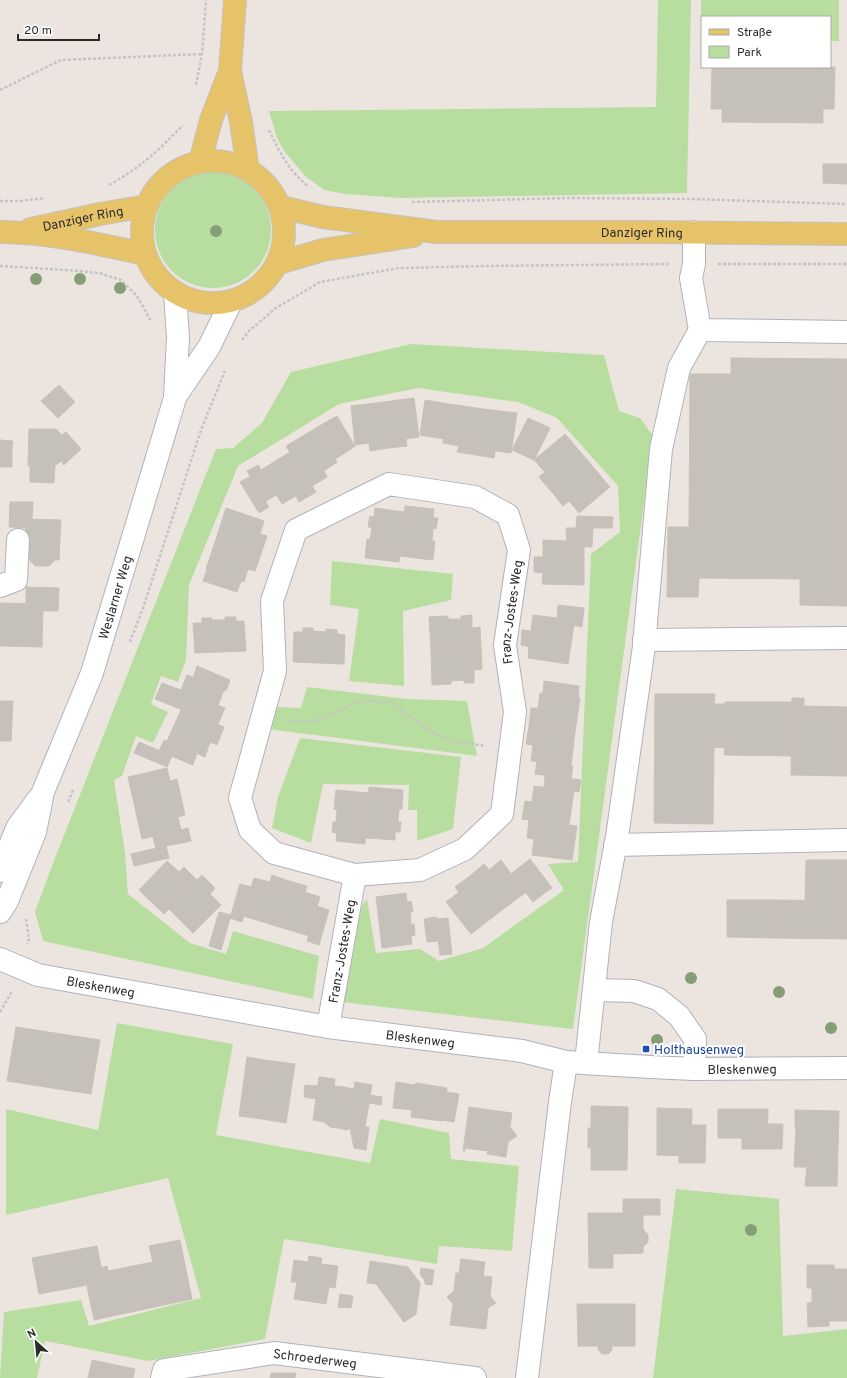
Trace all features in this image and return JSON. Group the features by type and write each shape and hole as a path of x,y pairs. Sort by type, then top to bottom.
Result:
{"main road":[{"path":"235,0 230,71 241,122 248,170"},
{"path":"200,162 211,120 230,71"},
{"path":"200,162 224,162 248,170 268,186 281,207 285,232 279,263 259,288 231,302 199,303 176,294 157,277 145,254 142,229 147,206 159,186 178,170 200,162"},
{"name":"Danziger Ring","path":"10,232 147,206"},
{"name":"Danziger Ring","path":"281,207 323,217 437,232 694,232 847,234"},
{"name":"Danziger Ring","path":"10,232 99,244 145,254"},
{"name":"Danziger Ring","path":"279,263 323,250 437,232"}],"street":[{"path":"527,1378 560,1102 576,1063 595,990 601,922 615,845 644,640 661,449 679,368 700,330 690,278 694,264 694,232"},
{"name":"Weslarner Weg","path":"0,912 7,901 35,832 43,792 92,673 175,398 178,337 176,294"},
{"name":"Weslarner Weg","path":"175,398 209,347 231,302"},
{"path":"700,330 847,332"},
{"name":"Franz-Jostes-Weg","path":"389,484 475,497 508,515 520,550 505,645 515,712 510,750 502,814 465,849 420,870 355,875 274,853 250,830 240,798 275,671 272,601 296,530 389,484"},
{"path":"0,586 16,580 18,540"},
{"path":"644,640 847,638"},
{"name":"Weslarner Weg","path":"0,871 17,828 43,792"},
{"path":"615,845 847,840"},
{"name":"Franz-Jostes-Weg","path":"328,1027 355,875"},
{"name":"Bleskenweg","path":"0,959 38,975 328,1027 522,1051 576,1063 694,1069 847,1068"},
{"path":"595,990 634,991 658,999 679,1016 695,1039 694,1069"},
{"name":"Schroederweg","path":"162,1378 164,1370 274,1353 475,1378"}],"path":[{"path":"195,90 202,54 206,0"},
{"path":"0,90 61,60 202,54"},
{"path":"409,202 577,198 691,199 847,204"},
{"path":"320,282 399,268 694,264 847,264"},
{"path":"0,266 99,273"},
{"path":"261,720 315,722 364,700 393,703 423,727 452,741 510,750"}],"green space":[{"path":"658,0 691,0 687,193 401,198 345,194 324,190 305,176 284,151 277,138 269,111 656,107"},
{"path":"701,0 839,0 839,41 831,41 831,16 701,16"},
{"path":"213,172 235,176 254,189 267,208 271,230 267,252 254,271 235,284 213,288 191,284 172,271 159,252 155,230 159,208 172,189 191,176"},
{"path":"411,344 604,355 619,411 640,418 653,436 573,1029 341,1002 358,910 367,899 376,953 420,949 439,961 483,948 564,890 548,864 578,862 591,554 620,532 618,486 557,418 518,402 418,388 339,404 238,466 189,585 186,660 178,682 161,676 151,704 168,712 153,743 136,736 122,776 114,780 125,853 128,894 190,943 226,954 233,931 319,956 313,999 43,941 35,912 216,449 233,448 262,423 291,372"},
{"path":"332,561 453,574 451,600 403,611 404,686 349,681 359,609 330,605"},
{"path":"307,687 407,699 467,701 477,756 268,729 276,707 301,708"},
{"path":"300,738 461,757 453,829 417,841 417,810 408,810 409,785 323,784 311,843 272,828 278,797"},
{"path":"117,1023 233,1044 216,1135 370,1163 380,1119 449,1133 451,1159 519,1166 512,1251 439,1246 437,1264 284,1239 265,1339 148,1361 45,1341 37,1378 0,1378 4,1312 81,1300 89,1326 201,1298 168,1178 6,1215 6,1109 98,1130"},
{"path":"676,1189 779,1199 783,1336 847,1329 847,1378 653,1378"}],"building":[{"path":"835,67 834,109 823,109 823,123 722,122 722,109 711,109 712,68"},
{"path":"823,164 847,164 847,184 823,183"},
{"path":"731,358 847,359 847,606 800,605 800,579 699,578 698,597 667,597 668,527 689,527 690,374 731,374"},
{"path":"59,385 75,402 58,418 41,401"},
{"path":"414,398 419,437 406,439 407,446 388,448 383,402"},
{"path":"425,400 437,402 432,437 420,435"},
{"path":"383,402 388,448 370,451 369,443 355,445 351,406"},
{"path":"437,402 449,404 444,439 432,437"},
{"path":"449,404 483,409 476,455 457,452 459,446 443,443"},
{"path":"483,409 517,413 511,453 495,451 494,458 476,455"},
{"path":"337,416 355,446 345,453 326,422"},
{"path":"528,418 539,423 523,455 512,450"},
{"path":"326,422 345,453 335,459 316,428"},
{"path":"539,423 550,428 534,460 523,455"},
{"path":"316,428 337,462 324,471 327,477 312,486 286,446"},
{"path":"29,429 56,429 62,435 66,432 81,449 64,465 61,461 55,466 54,483 30,482 30,466 28,465"},
{"path":"565,434 588,461 551,491 539,477 545,472 534,460"},
{"path":"0,440 13,441 12,450 0,449"},
{"path":"0,449 12,450 12,467 0,467"},
{"path":"290,452 316,492 299,502 296,496 282,504 261,470"},
{"path":"588,461 610,487 579,513 569,501 563,506 551,491"},
{"path":"258,465 276,495 266,501 247,471"},
{"path":"251,476 269,507 259,513 240,482"},
{"path":"10,502 33,502 32,519 26,519 26,528 9,527"},
{"path":"405,506 434,509 433,518 438,518 436,529 433,528 432,541 435,541 433,560 399,556"},
{"path":"226,508 264,521 260,534 267,536 261,554 216,539"},
{"path":"375,508 404,512 399,562 365,558 367,539 370,540 372,527 368,527 370,516 374,517"},
{"path":"577,516 613,517 612,528 576,528"},
{"path":"26,519 61,520 59,560 55,560 49,566 35,566 29,559 25,559"},
{"path":"566,528 593,528 592,547 567,546"},
{"path":"216,539 261,554 255,571 248,569 244,582 206,569"},
{"path":"543,540 567,541 567,546 584,546 584,585 542,584 543,573 534,572 534,557 543,557"},
{"path":"207,570 241,581 237,592 203,581"},
{"path":"26,587 59,588 58,611 43,611 43,604 26,604"},
{"path":"0,603 43,604 42,647 0,646"},
{"path":"558,605 584,608 582,627 557,622"},
{"path":"472,615 472,628 480,627 481,648 431,651 429,617 448,616 448,619 461,619 461,616"},
{"path":"533,615 557,618 557,622 574,625 568,664 528,658 529,647 521,645 522,630 531,631"},
{"path":"225,617 236,617 236,621 244,621 246,651 195,653 193,623 202,623 202,618 225,620"},
{"path":"303,628 313,628 313,631 326,632 326,629 337,630 337,634 345,635 344,664 293,662 294,632 303,632"},
{"path":"481,648 482,669 474,670 474,683 464,683 464,680 451,681 451,684 432,685 431,651"},
{"path":"197,666 230,680 226,691 193,678"},
{"path":"187,675 224,690 218,705 225,708 218,724 155,699 162,683 181,690"},
{"path":"544,681 579,686 578,698 543,693"},
{"path":"540,693 580,698 575,732 529,726 531,708 538,708"},
{"path":"655,694 715,694 714,704 725,704 725,702 792,702 792,756 724,755 725,748 714,747 713,824 654,823"},
{"path":"792,698 804,698 804,706 847,707 847,776 791,775"},
{"path":"0,701 13,701 11,741 0,741"},
{"path":"181,710 224,727 217,745 210,742 205,757 167,741"},
{"path":"529,726 575,732 571,766 531,761 533,745 526,744"},
{"path":"164,740 197,753 193,765 159,751"},
{"path":"139,742 172,756 167,767 134,753"},
{"path":"537,761 573,766 571,779 535,774"},
{"path":"167,768 170,781 177,779 181,797 135,808 128,777"},
{"path":"545,775 581,780 579,792 544,787"},
{"path":"534,786 574,791 569,825 522,819 525,801 532,802"},
{"path":"369,787 403,790 402,809 399,809 398,822 401,822 400,832 395,832 395,840 366,838"},
{"path":"336,790 369,793 365,844 336,841 337,833 332,832 333,822 336,822 337,810 334,809"},
{"path":"181,797 185,815 178,817 181,830 142,839 135,808"},
{"path":"529,820 577,826 572,860 532,855 534,839 527,838"},
{"path":"188,828 191,841 156,848 153,837"},
{"path":"166,846 169,858 134,866 131,854"},
{"path":"530,859 552,888 542,895 521,866"},
{"path":"501,860 525,893 498,913 470,876 484,864 489,870"},
{"path":"806,860 847,860 847,901 805,901"},
{"path":"167,861 179,872 184,867 197,880 164,914 139,890"},
{"path":"521,866 542,895 533,902 511,874"},
{"path":"202,875 215,888 210,894 221,905 193,933 169,909"},
{"path":"272,875 289,881 276,926 243,916 254,878 270,882"},
{"path":"470,876 498,913 471,934 446,902 459,892 455,887"},
{"path":"289,881 307,886 305,892 320,897 309,936 276,926"},
{"path":"240,884 252,887 242,922 230,918"},
{"path":"406,893 407,902 411,901 413,912 410,912 411,925 414,924 415,935 411,936 412,944 382,948 376,897"},
{"path":"727,900 776,900 775,938 727,937"},
{"path":"776,900 847,901 847,939 775,938"},
{"path":"317,906 329,910 319,945 307,941"},
{"path":"219,912 231,915 221,950 209,946"},
{"path":"436,917 439,941 427,942 424,919"},
{"path":"448,918 452,954 440,955 436,919"},
{"path":"16,1027 100,1040 91,1094 7,1081"},
{"path":"247,1057 271,1061 262,1119 239,1116"},
{"path":"271,1061 295,1064 286,1123 262,1119"},
{"path":"319,1077 335,1079 334,1086 344,1087 338,1128 330,1127 324,1122 313,1120"},
{"path":"355,1082 372,1085 365,1127 369,1127 366,1150 354,1148 350,1128 347,1130 338,1128 344,1087 354,1089"},
{"path":"396,1082 415,1085 416,1083 447,1088 442,1121 411,1117 412,1110 393,1108"},
{"path":"305,1085 318,1086 316,1099 304,1097"},
{"path":"446,1092 459,1094 454,1122 442,1120"},
{"path":"370,1095 382,1097 381,1105 369,1103"},
{"path":"591,1106 628,1107 627,1170 591,1170 591,1148 588,1148 588,1128 591,1128"},
{"path":"469,1107 512,1113 510,1127 517,1136 508,1142 506,1157 487,1154 488,1151 465,1148 465,1151 463,1151"},
{"path":"657,1108 692,1109 691,1156 657,1155"},
{"path":"718,1109 768,1109 767,1149 742,1149 742,1138 718,1138"},
{"path":"795,1110 839,1111 837,1186 805,1186 807,1167 794,1167 796,1127"},
{"path":"768,1124 783,1124 782,1149 767,1149"},
{"path":"691,1125 706,1125 705,1163 679,1163 679,1155 691,1156"},
{"path":"623,1199 660,1199 660,1215 623,1213"},
{"path":"588,1213 643,1213 643,1229 648,1235 648,1242 643,1247 643,1253 613,1254 613,1268 589,1268"},
{"path":"180,1240 192,1299 94,1320 87,1286 104,1282 101,1268 107,1266 108,1271 153,1262 149,1246"},
{"path":"97,1246 104,1282 39,1294 32,1258"},
{"path":"309,1256 322,1258 321,1264 338,1266 335,1288 329,1287 326,1304 294,1299 297,1282 291,1282 294,1260 308,1262"},
{"path":"461,1259 485,1262 483,1277 459,1273"},
{"path":"370,1261 408,1267 420,1283 416,1314 404,1322 376,1284 367,1283"},
{"path":"807,1265 834,1265 834,1269 847,1269 847,1321 829,1321 829,1326 808,1327 807,1303 812,1303 812,1288 807,1288"},
{"path":"421,1268 434,1270 432,1285 425,1284 425,1281 420,1274"},
{"path":"456,1273 492,1277 490,1296 496,1303 488,1308 486,1329 450,1325 453,1304 447,1297 454,1291"},
{"path":"340,1294 353,1296 351,1308 338,1307"},
{"path":"577,1304 635,1304 635,1346 612,1346 612,1350 608,1354 602,1354 598,1349 598,1346 578,1346"},
{"path":"92,1360 135,1369 133,1378 88,1378"},
{"path":"271,1373 296,1373 295,1378 270,1378"}],"place":[{"name":"Holthausenweg","path":"646,1049"}]}
